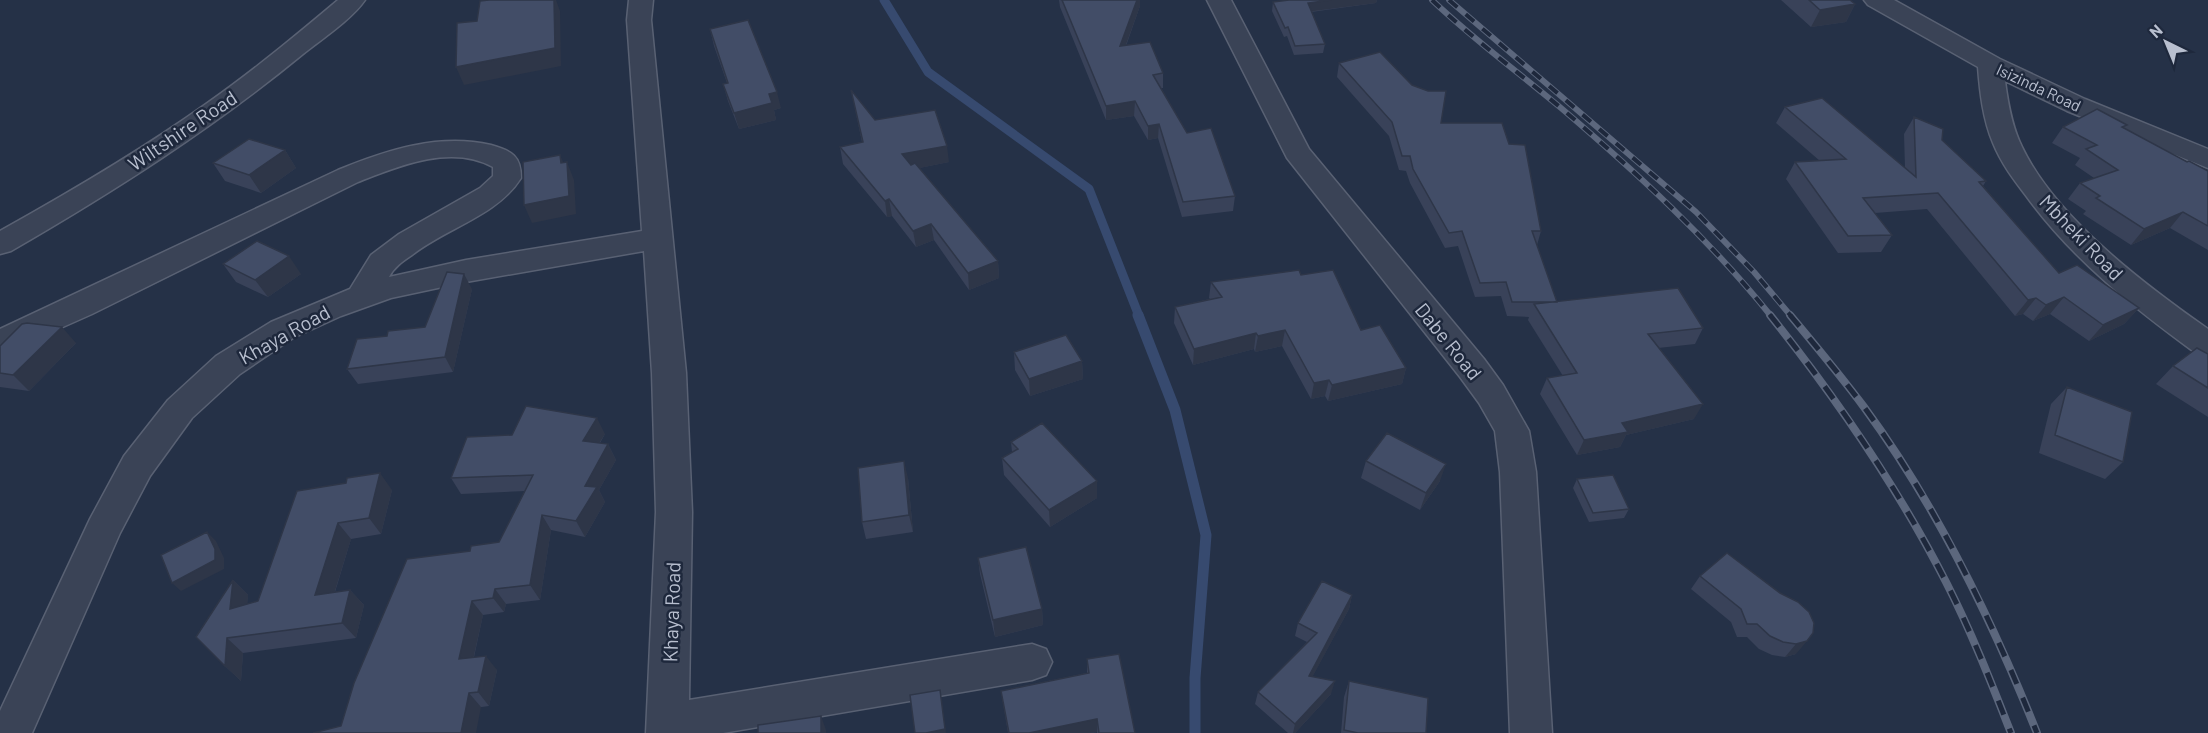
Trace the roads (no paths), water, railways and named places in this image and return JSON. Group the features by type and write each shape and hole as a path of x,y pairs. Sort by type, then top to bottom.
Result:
{"street":[{"name":"Wiltshire Road","path":"0,244 43,220 213,112 283,59 353,0"},
{"name":"Khaya Road","path":"641,0 639,20 669,373 674,512 667,728"},
{"name":"Dabe Road","path":"1219,0 1297,152 1472,368 1491,394 1512,431 1518,472 1531,733"},
{"name":"Isizinda Road","path":"1876,0 1991,64 2076,105 2208,159"},
{"name":"Mbheki Road","path":"1991,64 1995,106 2007,143 2013,156 2052,213 2110,270 2208,345"},
{"path":"0,343 348,176 390,159 432,151 469,150 494,154 507,163 507,178 490,195 410,241 382,262 362,295"},
{"name":"Khaya Road","path":"11,733 104,530 137,466 180,409 228,366 282,330 362,295 466,271 657,239"},
{"path":"667,728 1032,662"}],"waterway":[{"path":"884,0 928,72 1089,189 1139,316"},
{"path":"1138,315 1175,410 1206,535 1195,678 1195,733"}],"railway":[{"path":"1432,0 1644,181 1723,260 1771,316"},
{"path":"1449,0 1696,212 1754,272 1791,316"},
{"path":"1770,315 1865,444 1927,546 1964,619 2011,733"},
{"path":"1790,315 1864,407 1916,484 1982,606 2037,733"}]}
